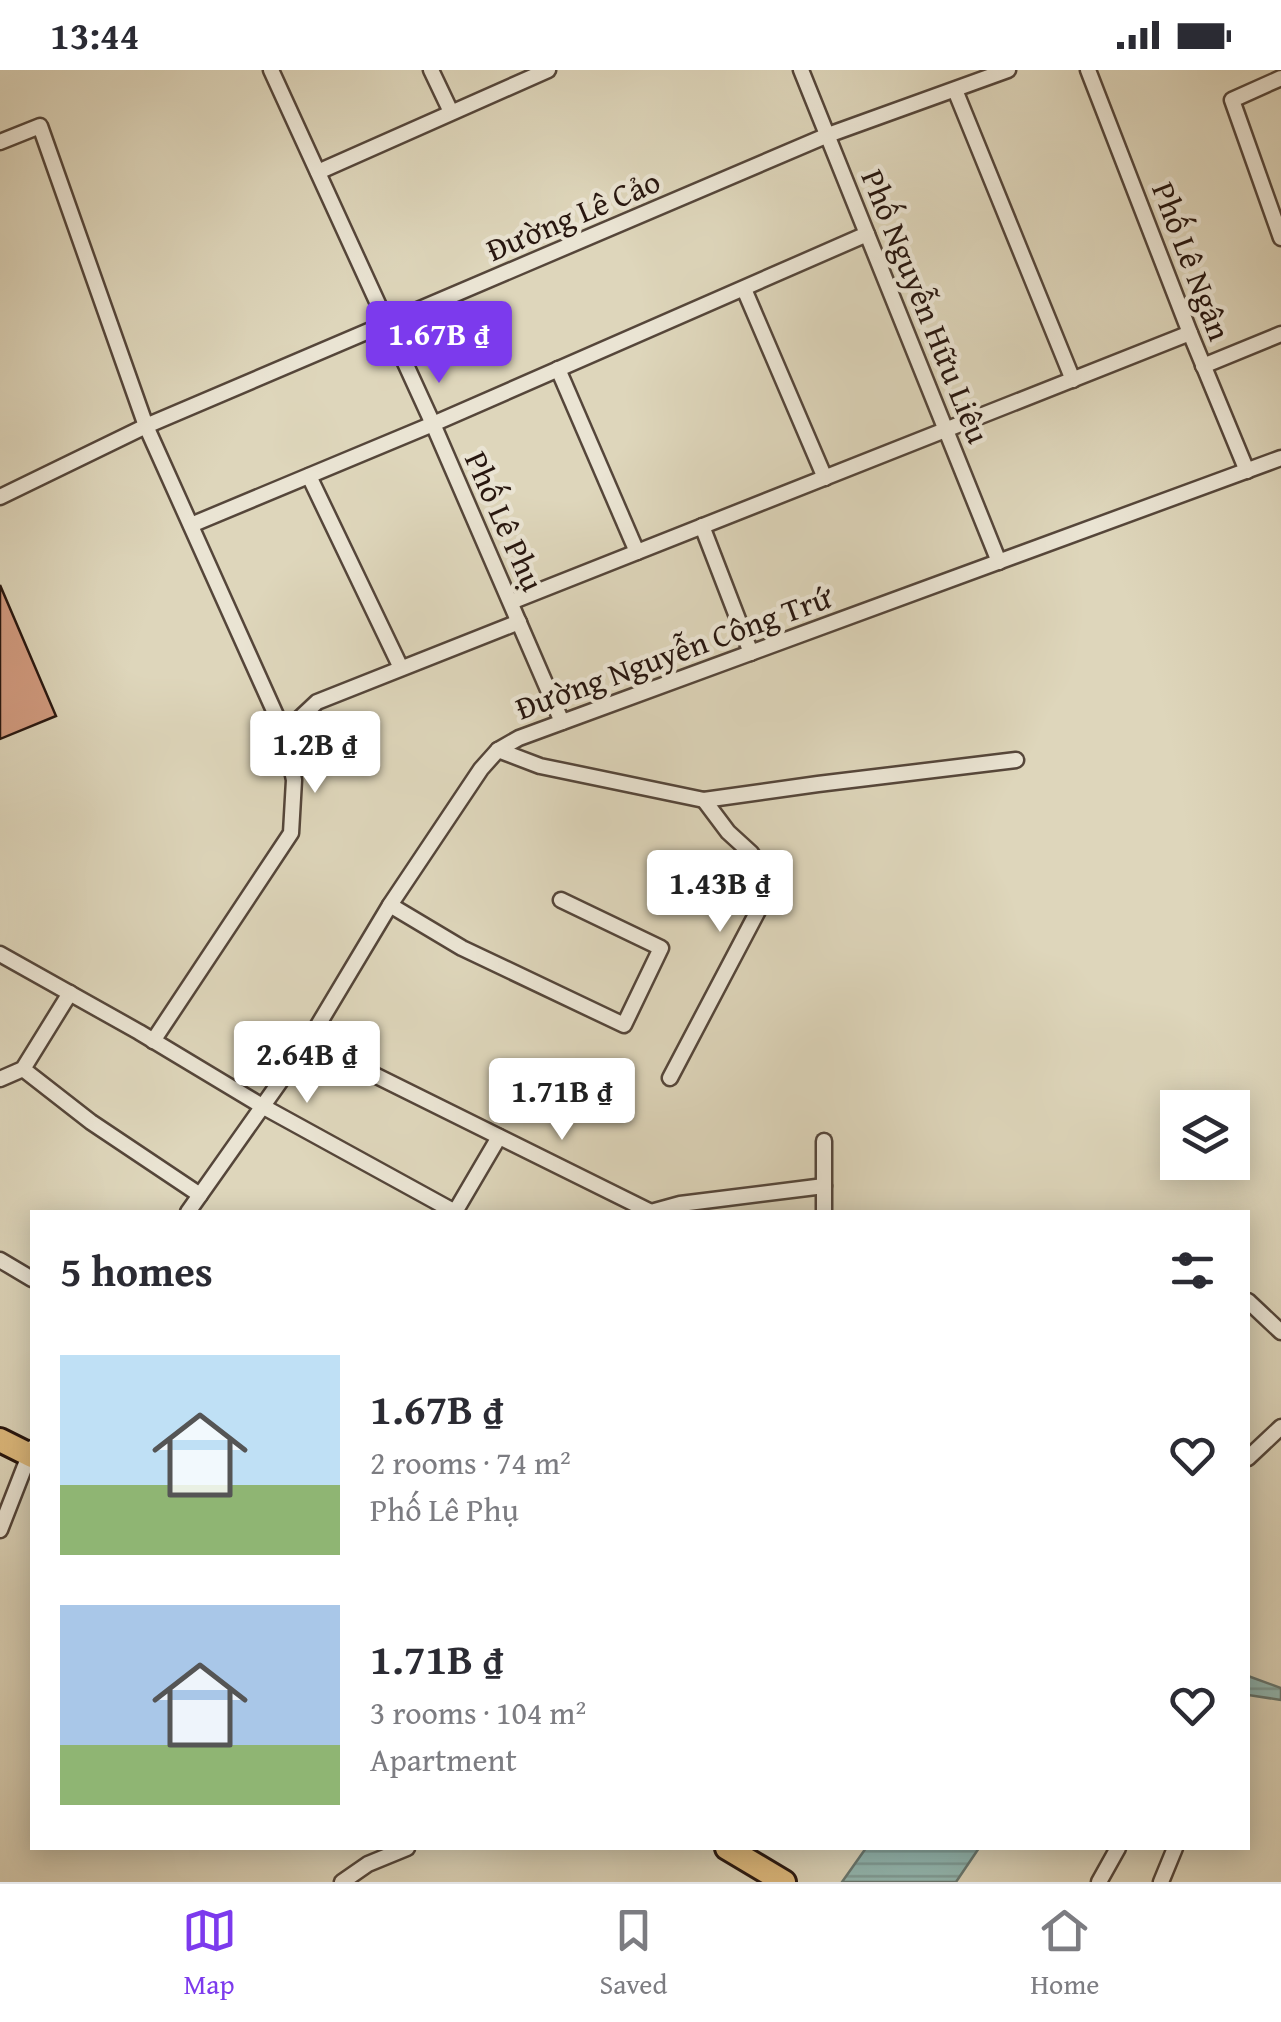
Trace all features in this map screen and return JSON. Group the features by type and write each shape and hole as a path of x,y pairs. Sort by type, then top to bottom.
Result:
{"highway":[{"path":"0,1440 30,1453"}],"street":[{"name":"Phố Lê Phụ","path":"271,70 433,424 562,722"},
{"path":"431,70 451,112"},
{"path":"318,172 548,70"},
{"name":"Phố Nguyễn Hữu Liêu","path":"800,70 999,562"},
{"name":"Đường Lê Cảo","path":"0,496 146,426 828,135 1008,70"},
{"name":"Phố Lê Ngân","path":"1088,70 1247,471"},
{"path":"1281,78 1232,100 1281,238"},
{"path":"955,90 1073,380"},
{"path":"0,142 40,126 146,426 284,732 294,780 291,834 154,1040"},
{"path":"191,526 867,234"},
{"path":"744,289 825,478"},
{"path":"510,602 1190,333"},
{"path":"1203,366 1281,334"},
{"path":"558,370 637,552"},
{"name":"Đường Nguyễn Công Trứ","path":"189,1210 308,1042 390,905 498,750 518,738 1281,458"},
{"path":"309,476 401,668"},
{"path":"702,526 751,652"},
{"path":"284,732 317,702 519,622"},
{"path":"498,750 540,766 704,800 1016,760"},
{"path":"670,1078 760,907 768,882 751,853 728,832 704,800"},
{"path":"390,905 462,948 624,1025 662,948 561,900"},
{"path":"0,954 262,1106 452,1210"},
{"path":"0,1079 23,1069 70,993"},
{"path":"308,1042 647,1210"},
{"path":"23,1069 91,1122 200,1195"},
{"path":"457,1210 499,1137"},
{"path":"824,1141 824,1210"},
{"path":"658,1210 824,1186"},
{"path":"0,1260 30,1278"},
{"path":"1250,1303 1281,1332"},
{"path":"1250,1456 1281,1427"},
{"path":"0,1530 30,1455"},
{"path":"342,1882 368,1864 402,1850"},
{"path":"1099,1882 1117,1850"},
{"path":"1161,1882 1174,1850"}],"water":[{"path":"1250,1677 1281,1688 1281,1700 1250,1695"},
{"path":"865,1850 978,1850 956,1882 842,1882"}],"building":[{"path":"0,585 56,716 0,739"}]}
